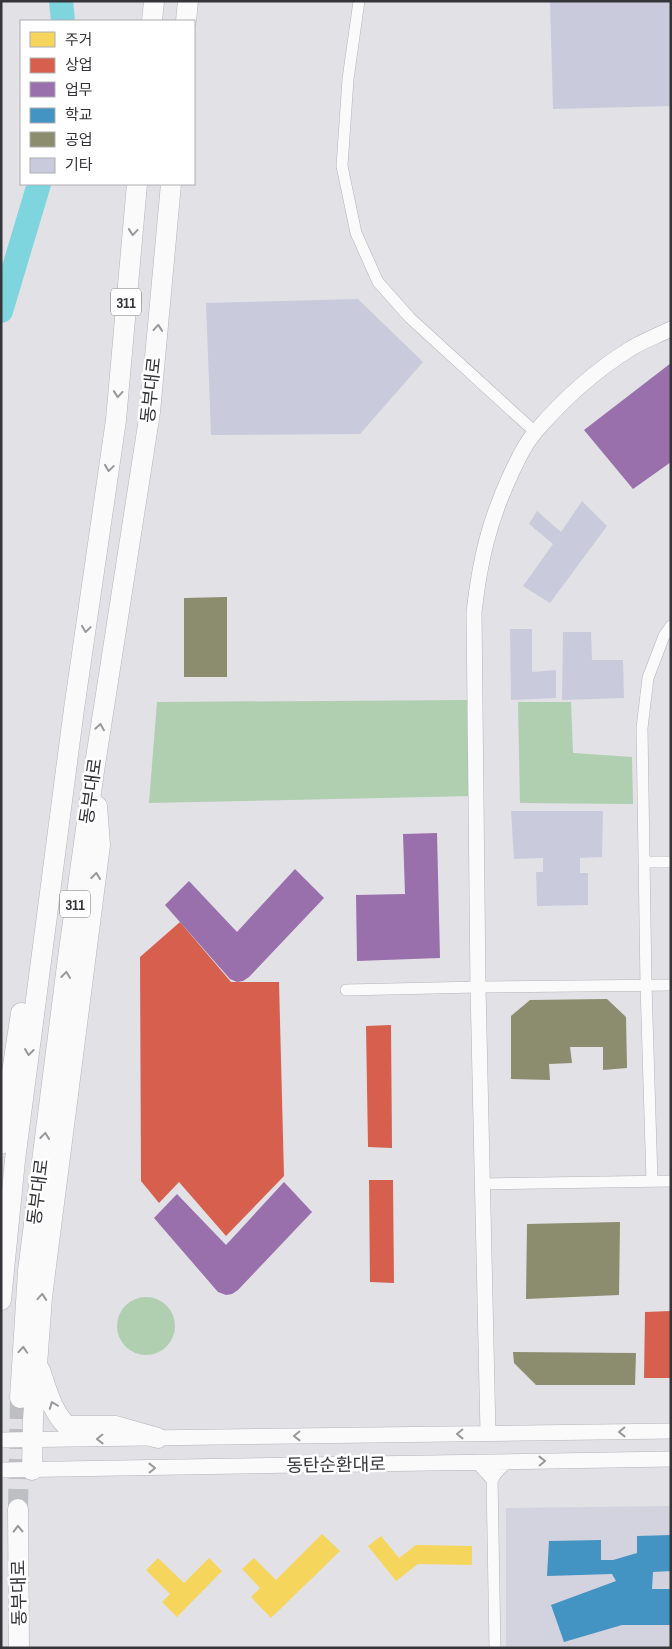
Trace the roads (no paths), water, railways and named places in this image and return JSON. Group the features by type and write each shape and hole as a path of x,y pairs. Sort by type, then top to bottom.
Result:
{"highway":[{"path":"152,20 154,1"},
{"path":"186,20 188,1"},
{"name":"동부대로","path":"1,1300 15,1160 74,709 116,420 137,185"},
{"name":"동부대로","path":"20,1398 28,1271 94,771 150,412 171,185"},
{"path":"1,1144 52,812 74,709"},
{"path":"32,1470 33,1419 42,1297 100,846 94,771"},
{"path":"38,1363 55,1411 67,1426 116,1426 158,1438"},
{"name":"동부대로","path":"18,1508 19,1648"}],"street":[{"path":"359,1 348,79 342,166 356,233 378,282 410,318 535,432"},
{"path":"488,1434 478,987 474,612 477,584 484,548 498,501 521,454 535,432 581,385 630,349 671,329"},
{"path":"652,1181 646,985 642,728 648,678 664,636 671,626"},
{"path":"644,862 671,862"},
{"path":"346,990 671,985"},
{"path":"482,1184 671,1181"},
{"name":"동탄순환대로","path":"1,1440 671,1432"},
{"name":"동탄순환대로","path":"1,1470 671,1459"},
{"path":"478,1462 492,1477"},
{"path":"496,1648 492,1477 506,1462"}],"waterway":[{"path":"61,1 63,20"},
{"path":"1,311 39,185"}],"tunnel":[{"path":"18,1509 20,1398"}]}
